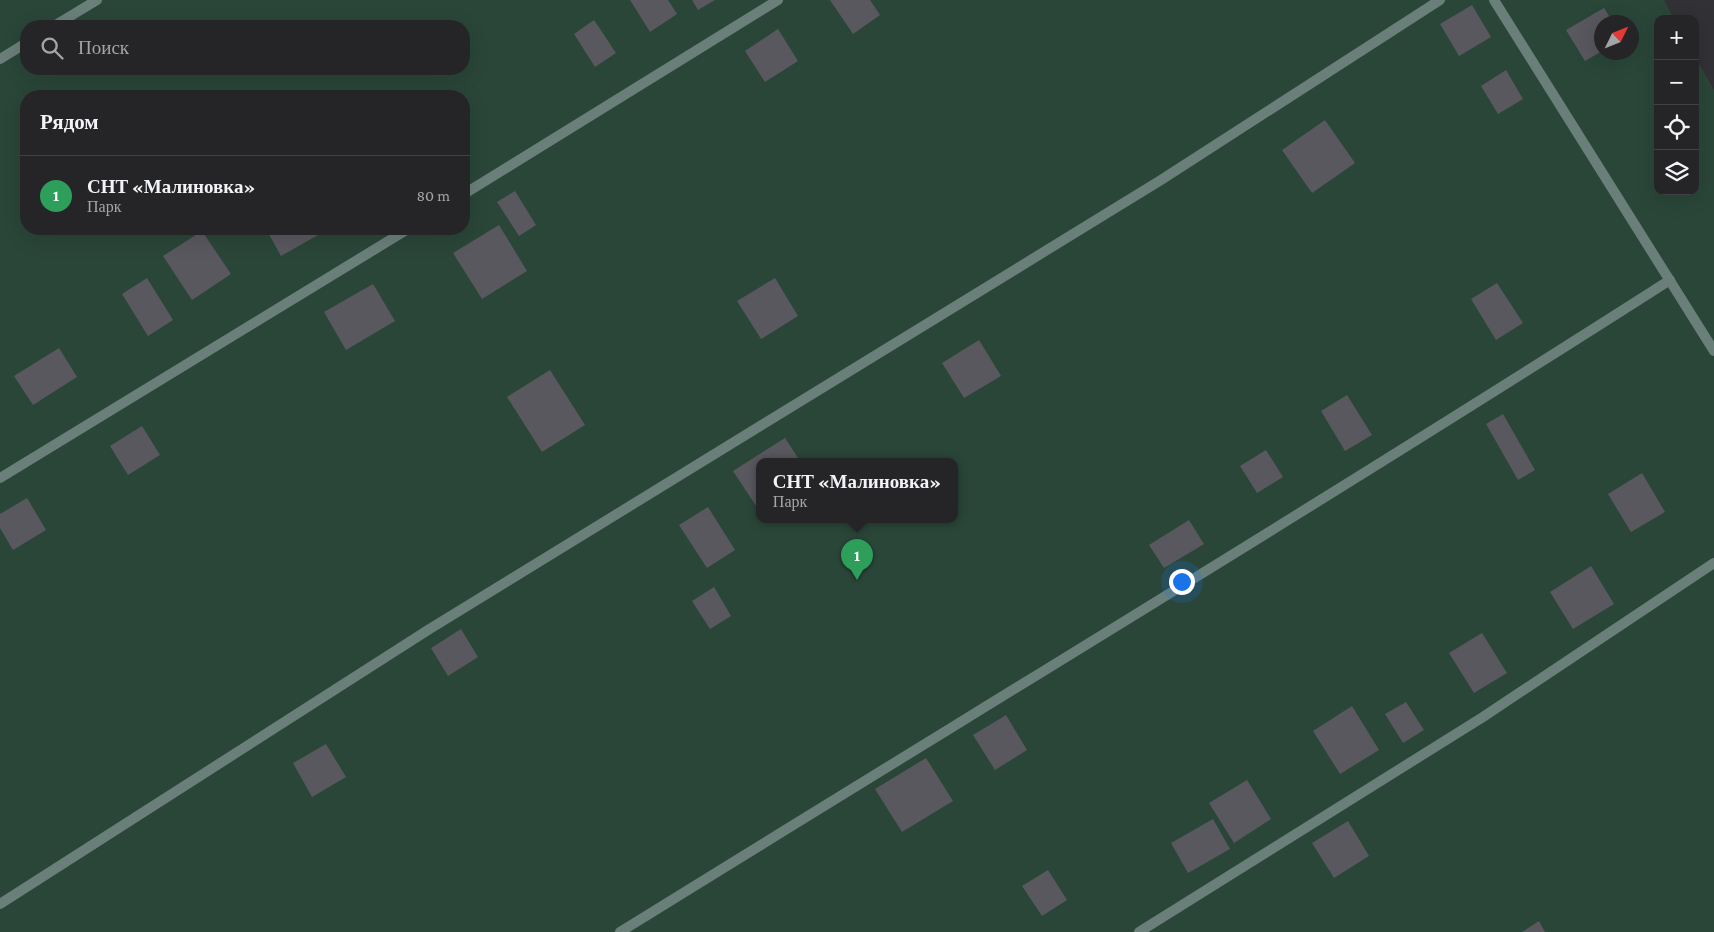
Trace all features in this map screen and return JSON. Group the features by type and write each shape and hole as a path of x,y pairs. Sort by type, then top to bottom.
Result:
{"street":[{"path":"64,20 97,0"},
{"path":"470,190 778,0"},
{"path":"0,904 428,630 1161,180 1440,0"},
{"path":"1494,0 1714,351"},
{"path":"0,59 20,47"},
{"path":"0,478 398,235"},
{"path":"620,932 1187,581 1426,436 1670,280"},
{"path":"1139,932 1483,717 1714,563"}],"green space":[{"path":"0,0 1664,0 1672,15 1654,15 1654,195 1699,195 1699,64 1714,90 1714,932 0,932"}],"building":[{"path":"630,0 668,0 677,14 650,32"},
{"path":"692,0 715,0 698,10"},
{"path":"830,0 870,0 880,15 853,34"},
{"path":"1472,5 1491,37 1459,56 1440,24"},
{"path":"1604,8 1608,15 1594,15 1594,56 1585,61 1566,30"},
{"path":"594,20 616,53 595,67 574,34"},
{"path":"778,29 798,61 765,82 745,51"},
{"path":"1506,70 1523,99 1498,114 1481,86"},
{"path":"1325,120 1355,163 1312,193 1282,150"},
{"path":"515,191 536,225 519,236 497,202"},
{"path":"499,225 527,271 482,299 453,253"},
{"path":"196,235 205,235 231,274 192,300 163,256"},
{"path":"269,235 318,235 281,256"},
{"path":"147,278 173,320 148,336 122,294"},
{"path":"775,278 798,316 761,339 737,301"},
{"path":"1497,283 1523,323 1496,340 1471,299"},
{"path":"373,284 395,321 346,350 324,312"},
{"path":"979,340 1001,376 964,398 942,363"},
{"path":"59,348 77,377 33,405 14,376"},
{"path":"550,370 585,425 542,452 507,397"},
{"path":"1347,395 1372,435 1345,451 1321,411"},
{"path":"1503,414 1535,470 1518,480 1486,424"},
{"path":"142,426 160,455 128,475 110,446"},
{"path":"785,438 798,458 756,458 756,506 733,471"},
{"path":"1266,450 1283,477 1257,493 1240,466"},
{"path":"1642,473 1665,512 1631,532 1608,494"},
{"path":"27,498 46,530 13,550 0,528 0,514"},
{"path":"708,507 735,550 707,568 679,525"},
{"path":"1189,520 1204,544 1164,568 1149,545"},
{"path":"1591,566 1614,604 1573,629 1550,592"},
{"path":"714,587 731,616 710,629 692,601"},
{"path":"461,629 478,657 448,676 431,648"},
{"path":"1482,633 1507,673 1474,693 1449,653"},
{"path":"1406,702 1424,730 1403,743 1385,714"},
{"path":"1352,706 1379,750 1340,774 1313,731"},
{"path":"1006,715 1027,750 995,770 973,735"},
{"path":"326,744 346,777 312,797 293,763"},
{"path":"926,758 953,801 902,832 875,789"},
{"path":"1247,780 1271,819 1234,843 1209,803"},
{"path":"1213,819 1230,849 1188,873 1171,843"},
{"path":"1348,821 1369,856 1334,878 1312,843"},
{"path":"1048,870 1067,900 1042,916 1022,886"},
{"path":"1539,921 1545,932 1522,932"}],"place":[{"name":"СНТ «Малиновка»","path":"857,580"}]}
